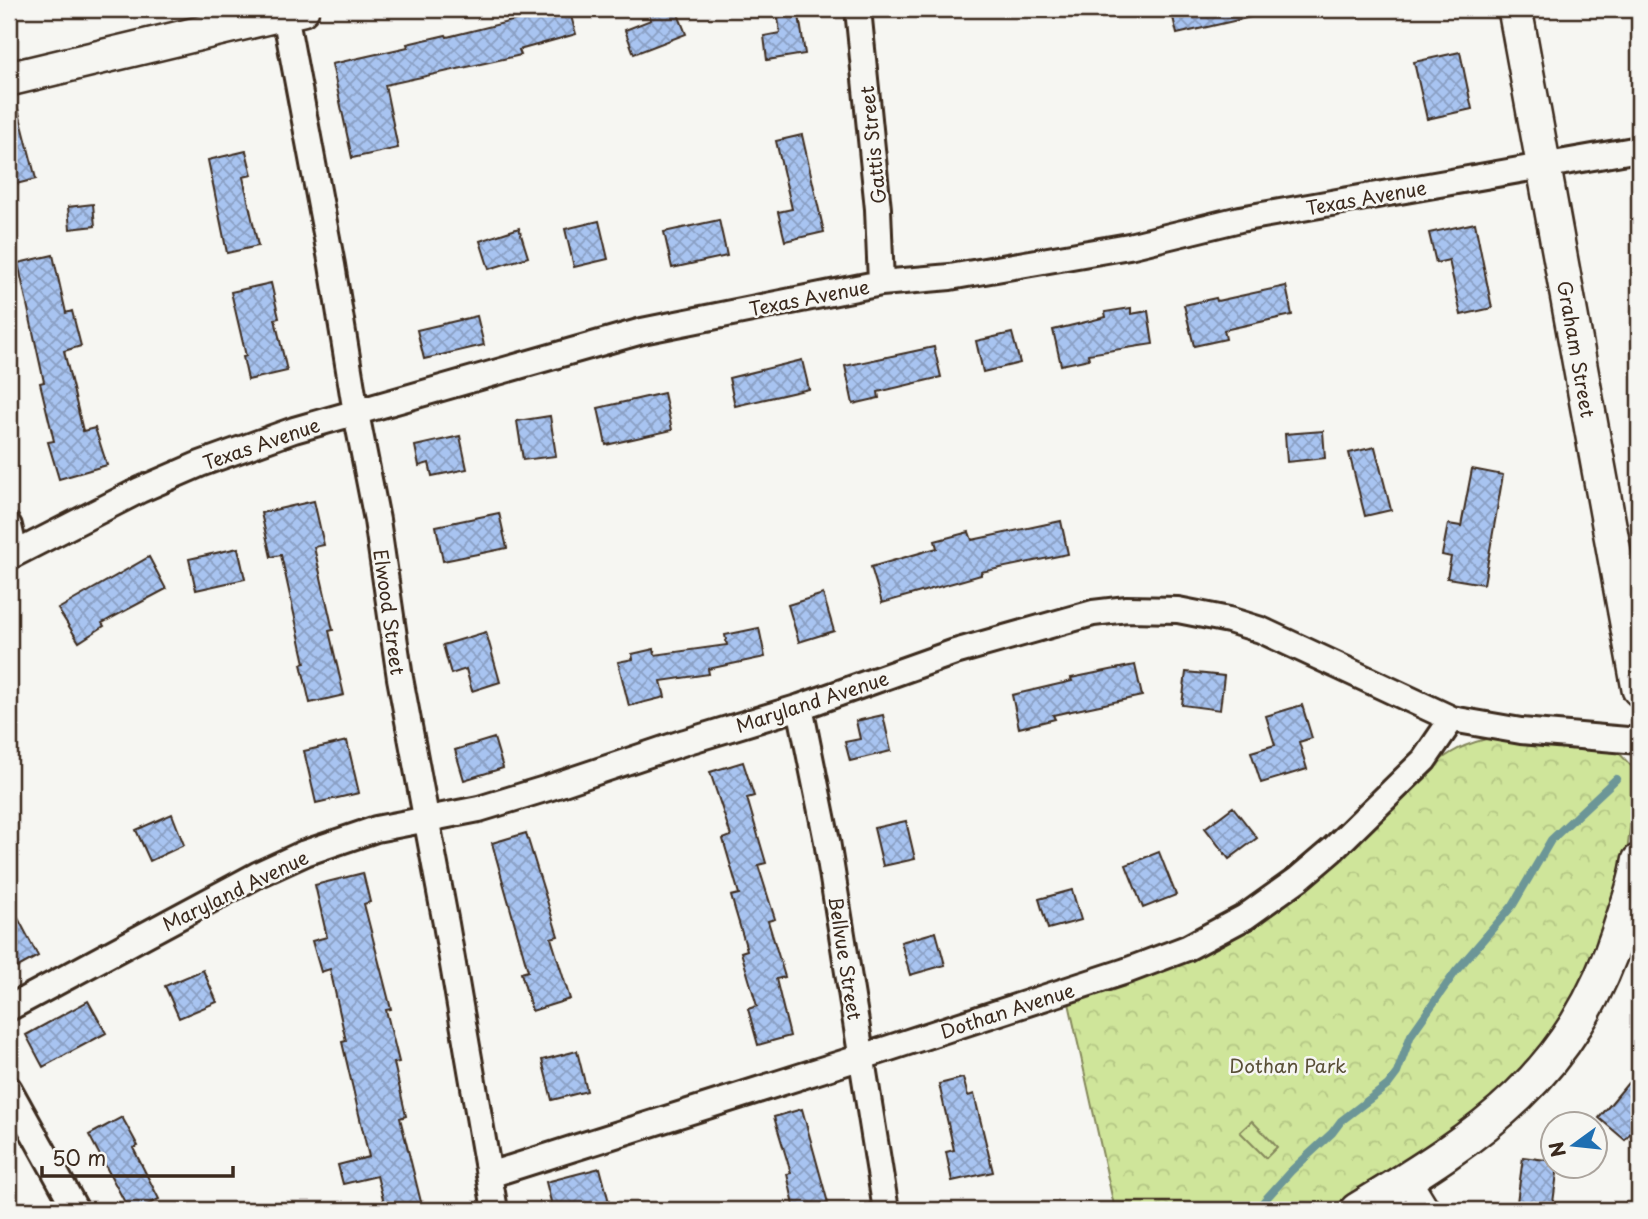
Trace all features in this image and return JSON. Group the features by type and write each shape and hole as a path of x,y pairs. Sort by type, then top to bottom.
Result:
{"street":[{"name":"Gattis Street","path":"858,9 878,209 881,282"},
{"name":"Graham Street","path":"1515,9 1639,689"},
{"path":"9,79 290,10"},
{"name":"Elwood Street","path":"290,10 356,412 377,520 400,678 495,1210"},
{"name":"Texas Avenue","path":"12,555 140,490 200,464 294,430 642,331 881,282 950,276 1116,249 1240,219 1639,149"},
{"path":"9,526 12,555"},
{"name":"Maryland Avenue","path":"9,1008 257,875 305,853 376,829 479,809 800,707 994,640 1093,613 1127,609 1178,610 1229,620 1261,630 1452,719 1521,731 1639,741"},
{"name":"Bellvue Street","path":"800,707 827,841 886,1210"},
{"name":"Dothan Avenue","path":"489,1175 862,1058 1126,971 1187,948 1245,917 1298,879 1332,850 1424,760 1452,719"},
{"path":"1357,1210 1408,1180 1474,1135 1520,1096 1547,1068 1579,1022 1599,981 1613,949 1639,868"},
{"path":"9,1089 76,1210"},
{"path":"1408,1180 1427,1210"}],"green space":[{"name":"Dothan Park","path":"1495,737 1617,751 1637,772 1625,868 1610,927 1561,1022 1488,1110 1327,1210 1115,1210 1069,1003 1159,968 1442,759 1466,745"},
{"path":"1252,1121 1277,1147 1266,1158 1240,1132"}],"building":[{"path":"549,9 569,9 576,34 519,50 521,55 385,85 398,148 352,158 332,64 536,15 535,13"},
{"path":"647,9 676,9 686,34 634,54 625,30 651,20"},
{"path":"1171,9 1250,9 1251,17 1177,34"},
{"path":"799,15 805,54 767,60 764,36 780,33 778,18"},
{"path":"1460,52 1472,109 1427,119 1414,62"},
{"path":"16,101 36,179 16,184 14,177 9,179 9,102"},
{"path":"802,135 824,232 785,241 778,212 792,209 776,141"},
{"path":"246,151 252,175 243,177 258,246 227,253 208,160"},
{"path":"93,204 95,226 70,229 68,207"},
{"path":"719,220 727,256 672,268 664,232"},
{"path":"599,221 608,259 574,267 565,229"},
{"path":"1475,223 1492,308 1461,315 1449,260 1436,263 1429,233"},
{"path":"519,228 528,257 489,269 480,241"},
{"path":"53,255 66,313 72,311 81,346 64,351 83,431 95,428 107,465 59,479 48,442 54,441 40,383 44,382 18,263"},
{"path":"271,283 279,318 275,319 287,371 248,380 243,357 246,356 231,292"},
{"path":"1286,286 1292,315 1224,330 1226,339 1194,346 1184,305 1216,298 1217,301"},
{"path":"1131,308 1131,314 1148,311 1153,344 1088,354 1089,359 1061,365 1053,330 1106,317 1105,312"},
{"path":"477,316 484,345 424,359 417,330"},
{"path":"1012,333 1020,363 983,372 976,341"},
{"path":"934,347 941,377 878,392 879,398 853,404 845,366"},
{"path":"802,360 809,389 735,406 729,378"},
{"path":"664,393 672,430 606,445 598,408"},
{"path":"550,416 556,456 523,460 517,421"},
{"path":"1323,431 1325,458 1287,462 1285,434"},
{"path":"460,436 467,469 432,476 429,463 419,466 415,446"},
{"path":"1375,447 1391,510 1365,516 1349,453"},
{"path":"1472,469 1503,475 1484,584 1447,578 1451,557 1442,555 1448,524 1461,526"},
{"path":"314,501 324,545 314,547 333,630 329,631 344,695 310,703 301,664 305,663 281,555 271,557 261,513"},
{"path":"499,513 507,548 443,561 436,526"},
{"path":"1061,521 1068,554 981,572 981,575 882,603 871,567 937,548 935,541 969,532 972,540"},
{"path":"238,548 245,579 196,590 189,559"},
{"path":"149,557 166,589 102,623 104,626 79,642 58,609"},
{"path":"823,594 834,631 799,642 788,605"},
{"path":"759,628 765,657 708,669 709,674 661,681 665,697 629,706 618,662 633,659 632,654 654,649 655,655 727,645 725,635"},
{"path":"486,632 500,682 472,691 466,669 451,674 443,645"},
{"path":"1135,665 1142,696 1053,715 1055,719 1019,728 1012,695 1072,681 1071,678"},
{"path":"1186,672 1224,676 1220,710 1182,705"},
{"path":"1302,705 1312,738 1299,742 1307,769 1261,783 1251,752 1275,745 1266,716"},
{"path":"883,715 891,751 850,761 845,742 860,739 856,721"},
{"path":"494,738 503,768 464,780 455,750"},
{"path":"347,741 359,793 316,803 304,751"},
{"path":"743,762 754,796 747,798 766,863 758,865 775,919 768,921 785,977 776,979 790,1036 758,1045 748,1009 757,1006 741,952 747,950 731,896 739,894 723,839 731,836 710,772"},
{"path":"1233,807 1257,838 1229,859 1205,828"},
{"path":"172,814 184,845 150,861 136,830"},
{"path":"906,821 915,859 883,866 874,828"},
{"path":"526,833 558,936 551,938 570,999 532,1011 521,973 528,971 492,843"},
{"path":"1159,852 1176,895 1143,908 1126,865"},
{"path":"363,873 370,902 364,904 391,1009 386,1010 399,1062 394,1063 406,1116 400,1118 423,1210 386,1210 377,1176 343,1184 338,1165 369,1157 342,1042 346,1041 330,969 321,972 312,941 327,937 315,885"},
{"path":"1072,890 1081,920 1048,929 1039,899"},
{"path":"9,901 38,956 9,972"},
{"path":"936,932 945,965 910,975 901,942"},
{"path":"203,970 217,1002 179,1018 165,986"},
{"path":"88,1001 106,1033 43,1067 26,1035"},
{"path":"577,1051 587,1091 552,1100 542,1060"},
{"path":"963,1078 968,1096 974,1094 993,1172 952,1181 946,1152 954,1150 939,1084"},
{"path":"1628,1083 1639,1092 1639,1122 1625,1140 1610,1127 1610,1110 1606,1110"},
{"path":"802,1109 828,1203 795,1210 787,1174 791,1173 774,1117"},
{"path":"122,1117 138,1146 133,1148 159,1199 137,1210 129,1210 89,1135"},
{"path":"1523,1157 1540,1159 1540,1180 1556,1180 1552,1210 1516,1210"},
{"path":"600,1168 609,1202 576,1210 553,1210 546,1182"}],"waterway":[{"path":"1256,1210 1341,1121 1388,1085 1397,1073 1411,1035 1456,971 1513,905 1551,840 1616,779"}]}
